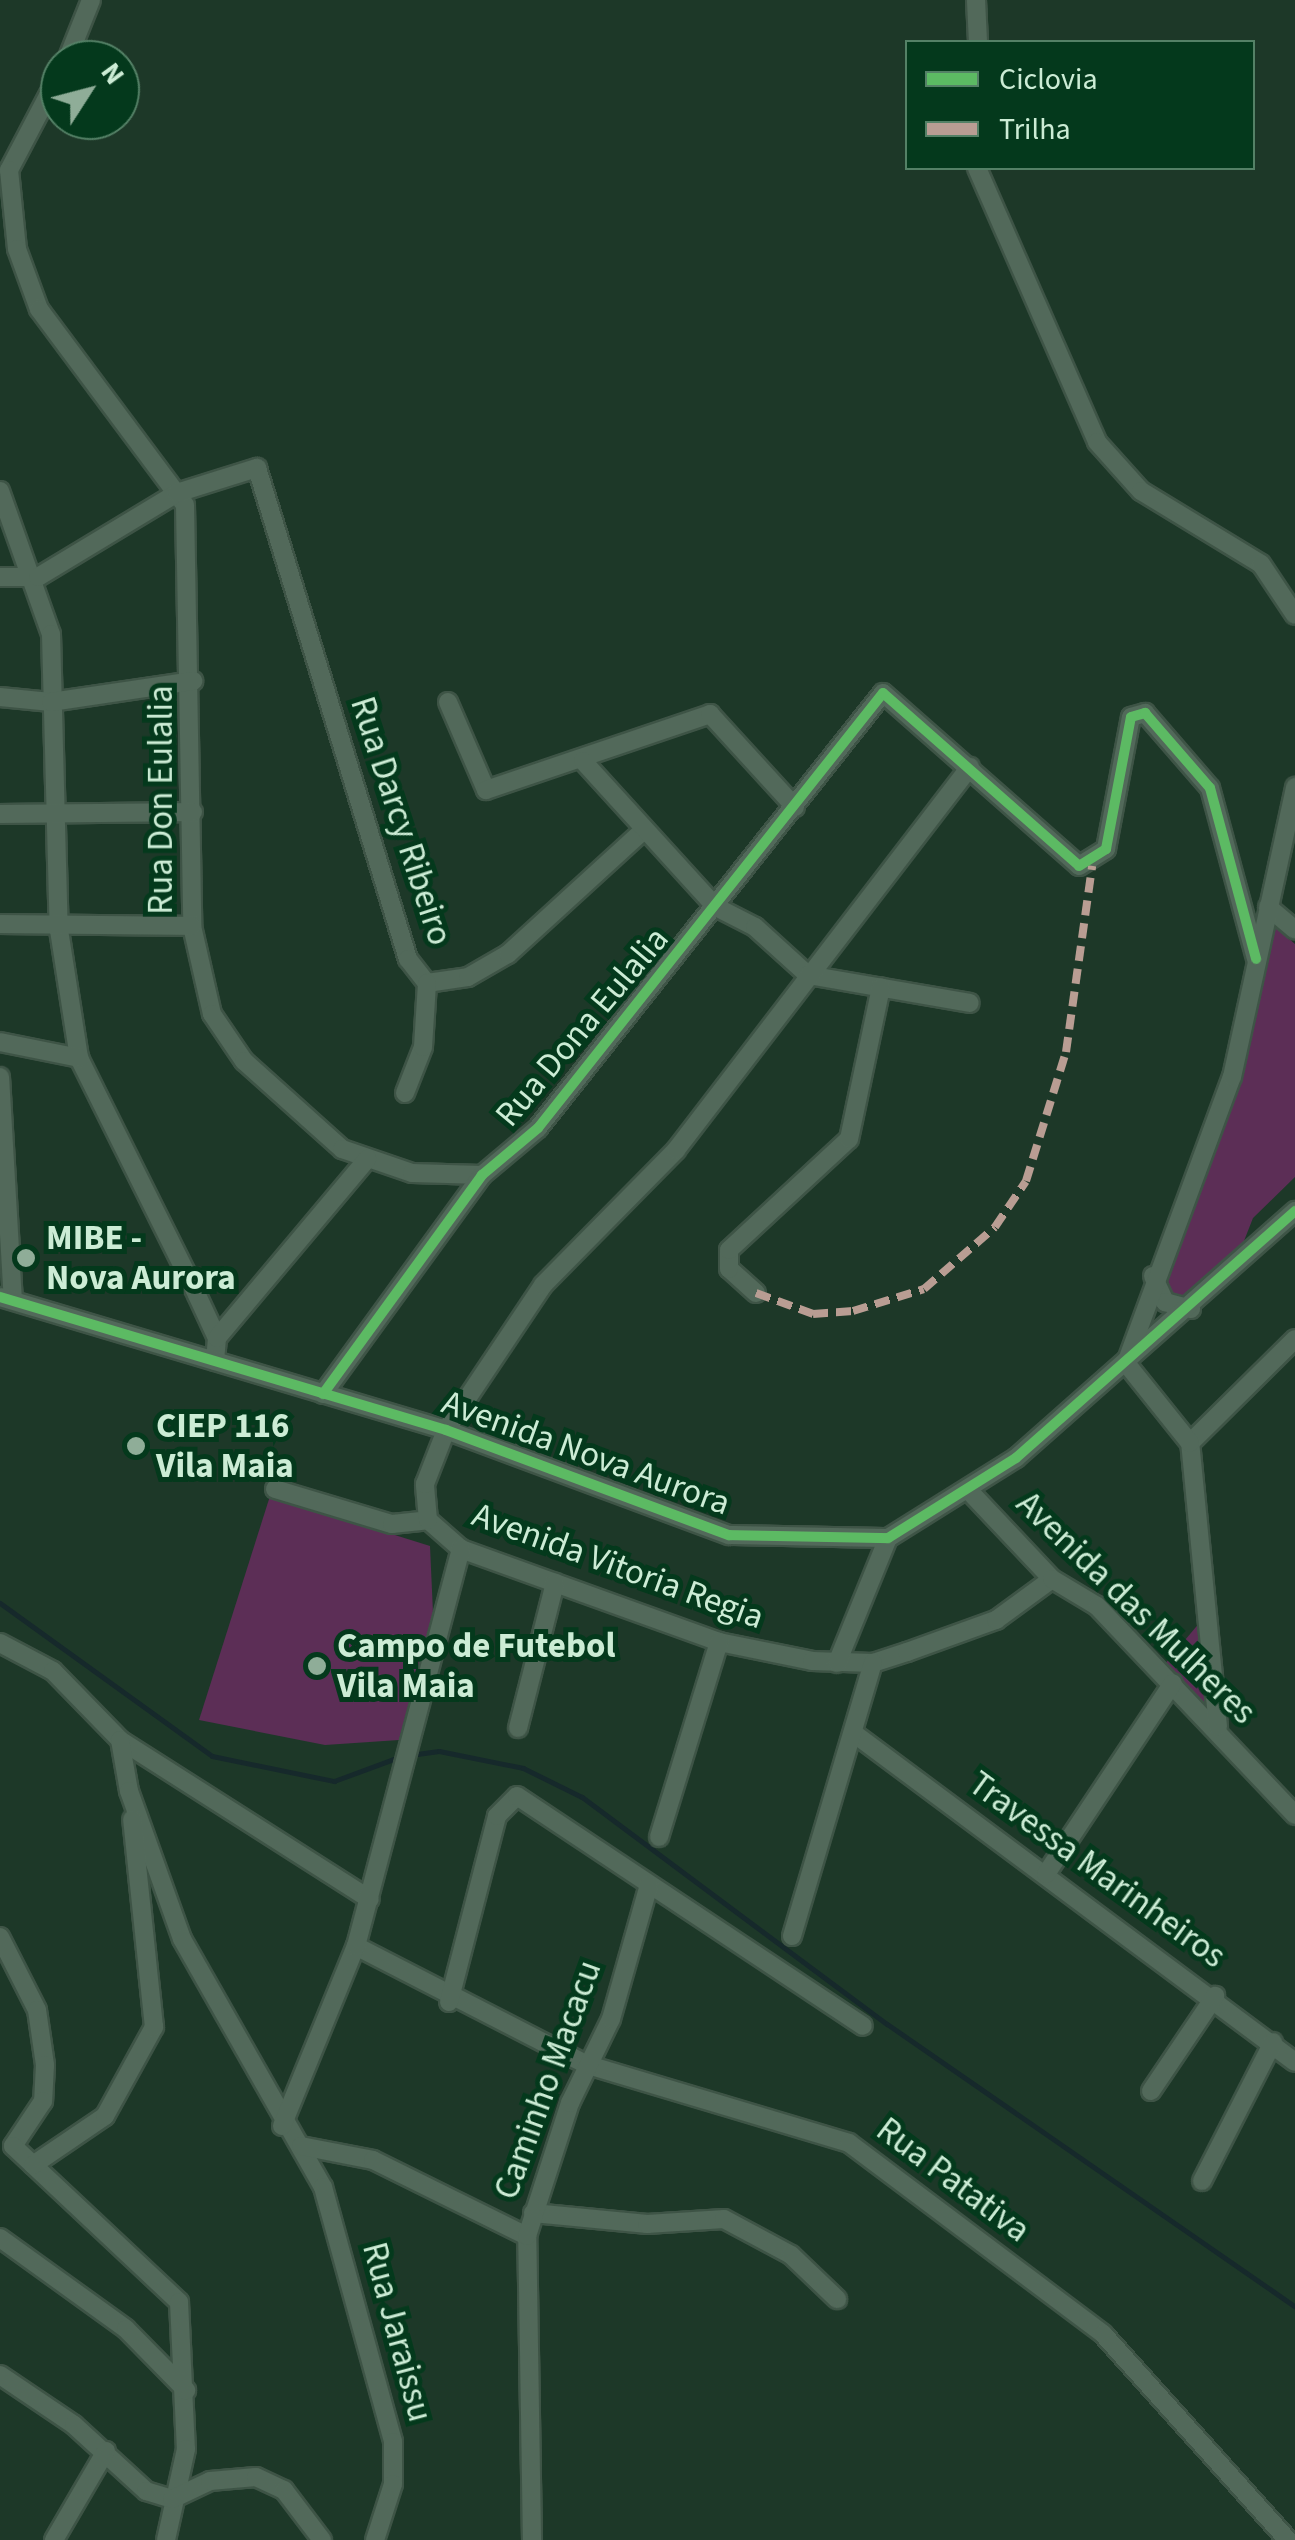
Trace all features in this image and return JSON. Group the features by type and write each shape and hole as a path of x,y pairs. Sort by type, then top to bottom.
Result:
{"street":[{"path":"75,40 92,0"},
{"path":"976,0 978,40"},
{"path":"0,577 38,577 178,493 38,309 4,191 12,160 40,109"},
{"path":"979,170 1097,442 1140,491 1261,564 1295,616"},
{"name":"Rua Darcy Ribeiro","path":"178,493 259,470 408,958 427,983 468,977 508,954 644,830"},
{"path":"0,491 38,577 51,634 60,930 79,1058 217,1338 215,1361"},
{"name":"Rua Don Eulalia","path":"178,493 188,518 193,681 192,926 226,1039 342,1149 412,1172 482,1175"},
{"path":"0,697 51,702 193,681"},
{"name":"Rua Dona Eulalia","path":"323,1394 482,1175 538,1128 883,693 970,767"},
{"path":"448,702 486,790 583,761 712,714 795,807"},
{"path":"428,1520 425,1484 446,1430 542,1285 676,1150 970,767 1067,860 1092,866 1106,848 1131,717 1140,711 1210,788 1256,959"},
{"path":"583,761 716,908 755,927 808,975 970,1003"},
{"path":"1218,1727 1190,1443 1126,1363 1153,1276 1218,1120 1295,787"},
{"path":"0,814 58,819 193,812"},
{"path":"1268,907 1295,930"},
{"path":"0,924 60,930 192,926"},
{"path":"405,1093 423,1047 427,983"},
{"path":"756,1293 729,1269 729,1250 850,1139 882,988"},
{"path":"0,1042 79,1058"},
{"path":"0,1077 7,1299"},
{"path":"217,1338 367,1159"},
{"name":"Avenida Nova Aurora","path":"7,1299 446,1430 729,1535 888,1538 971,1493 1190,1310 1295,1212"},
{"path":"1153,1276 1165,1302 1190,1310"},
{"path":"1190,1443 1295,1339"},
{"name":"Avenida Vitoria Regia","path":"274,1489 392,1524 428,1520 461,1549 719,1642 837,1663 872,1663 996,1620 1052,1579"},
{"name":"Avenida das Mulheres","path":"971,1493 1052,1579 1086,1596 1218,1727 1295,1815"},
{"path":"837,1663 888,1538"},
{"path":"282,2126 356,1946 405,1776 461,1549"},
{"path":"518,1728 555,1583"},
{"path":"659,1837 719,1642"},
{"path":"0,1644 54,1671 120,1740 370,1900"},
{"path":"792,1936 856,1735 872,1663"},
{"path":"1046,1874 1173,1683"},
{"name":"Travessa Marinheiros","path":"856,1735 1215,1996 1295,2062"},
{"path":"33,2165 105,2116 154,2028 120,1740"},
{"name":"Rua Jaraissu","path":"128,1791 182,1939 282,2126 301,2146 323,2187 384,2394 393,2484 376,2540"},
{"path":"449,2002 508,1800 528,1800 863,2026"},
{"name":"Caminho Macacu","path":"532,2540 526,2236 649,1885"},
{"path":"0,1937 37,2010 45,2065 42,2102 6,2145 166,2282 184,2325 186,2449 166,2540"},
{"name":"Rua Patativa","path":"356,1946 449,2002 588,2066 792,2120 880,2163 1104,2334 1288,2540"},
{"path":"1151,2091 1215,1996"},
{"path":"1202,2181 1273,2042"},
{"path":"301,2146 374,2160 526,2236"},
{"path":"532,2212 647,2224 724,2219 790,2254 836,2299"},
{"path":"0,2238 126,2329 186,2390"},
{"path":"0,2374 106,2451 146,2491 172,2499 210,2481 256,2477 284,2490 322,2540"},
{"path":"54,2540 106,2451"}],"shaded area":[{"path":"1272,924 1295,944 1295,1177 1253,1218 1242,1246 1184,1301 1170,1300 1160,1265 1228,1108"},
{"name":"Campo de Futebol Vila Maia","path":"270,1496 430,1546 433,1613 399,1740 325,1745 199,1720"},
{"path":"1201,1621 1211,1714 1164,1665"}],"waterway":[{"path":"0,1603 212,1756 334,1781 399,1757"},
{"path":"410,1755 439,1751 523,1768 582,1797 887,2024 1295,2306"}],"marked path":[{"path":"756,1293 813,1314 853,1311 924,1289 995,1227 1026,1181 1066,1052 1092,866"}],"cycle path":[{"path":"323,1394 482,1175 538,1128 883,693 1079,866 1106,849 1131,717 1145,713 1210,788 1256,959"},
{"path":"0,1297 446,1430 729,1535 888,1538 1016,1458 1295,1211"}],"place":[{"name":"MIBE - Nova Aurora","path":"26,1258"},
{"name":"CIEP 116 Vila Maia","path":"136,1446"},
{"name":"Campo de Futebol Vila Maia","path":"317,1666"}]}
